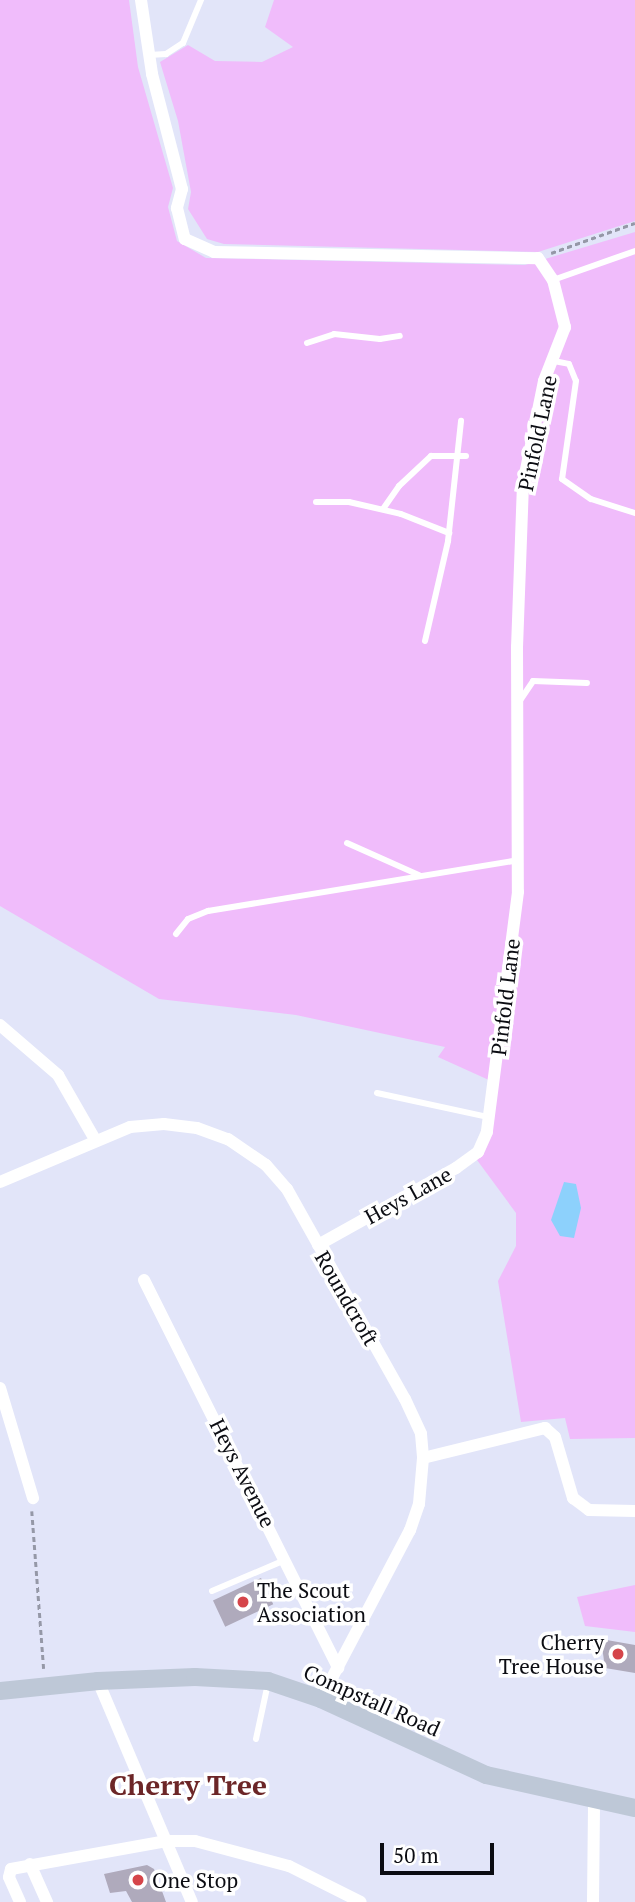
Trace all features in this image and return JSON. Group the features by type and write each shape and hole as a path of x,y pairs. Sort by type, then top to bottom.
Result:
{"main road":[{"name":"Compstall Road","path":"0,1691 98,1681 206,1677 268,1681 321,1699 486,1775 635,1808"}],"street":[{"path":"141,0 149,55 182,189 177,208 185,239 214,252 538,258"},
{"name":"Pinfold Lane","path":"487,1132 518,860 517,703 523,484 544,381 565,327 553,280 538,258"},
{"path":"0,1025 58,1075 96,1141"},
{"name":"Roundcroft","path":"0,1182 130,1127 164,1124 197,1128 228,1139 277,1177 405,1399 421,1434 423,1458 419,1504 410,1530 321,1699"},
{"name":"Heys Lane","path":"318,1245 456,1168 478,1152 487,1132"},
{"name":"Heys Avenue","path":"145,1280 338,1668"},
{"path":"0,1388 33,1498"},
{"path":"423,1458 545,1428 555,1437 573,1498 589,1510 635,1511"},
{"path":"98,1681 192,1902"},
{"path":"593,1902 594,1801"},
{"path":"20,1902 9,1877 11,1869 167,1841 195,1841 252,1853 361,1902"},
{"path":"30,1864 47,1902"}],"lane":[{"path":"149,55 166,54 183,43 201,0"},
{"path":"553,280 635,251"},
{"path":"307,343 334,334 380,339 400,336"},
{"path":"554,361 569,364 576,381 562,479 591,499 635,513"},
{"path":"425,641 449,533 461,421"},
{"path":"383,509 431,456 457,453 466,456"},
{"path":"316,502 383,509 449,533"},
{"path":"517,703 533,681 587,683"},
{"path":"347,843 421,876"},
{"path":"176,934 195,914 518,860"},
{"path":"377,1093 490,1118"},
{"path":"212,1591 286,1559"},
{"path":"256,1739 268,1681"}],"path":[{"path":"538,258 635,223"},
{"path":"33,1498 45,1685"}],"shaded area":[{"path":"0,0 129,0 138,67 173,188 168,207 177,241 206,258 525,265 635,232 635,1438 570,1439 565,1418 521,1422 498,1281 516,1246 516,1213 477,1160 491,1081 438,1057 445,1047 296,1015 159,999 0,906"},
{"path":"274,0 635,0 635,221 538,252 224,244 207,239 188,209 191,192 178,121 160,62 188,45 215,61 262,62 293,47 265,27"},
{"path":"635,1585 635,1632 585,1626 577,1597"}],"water":[{"path":"564,1182 576,1184 581,1208 574,1238 560,1236 551,1220"}],"building":[{"name":"The Scout Association","path":"261,1578 273,1604 225,1627 213,1600"},
{"name":"Cherry Tree House","path":"601,1639 635,1645 635,1673 605,1668"},
{"path":"147,1865 154,1869 166,1902 132,1902 126,1891 110,1893 104,1874"}],"place":[{"name":"The Scout Association","path":"243,1602"},
{"name":"Cherry Tree House","path":"618,1654"},
{"name":"One Stop","path":"138,1880"}],"district":[{"name":"Cherry Tree","path":"188,1785"}]}
